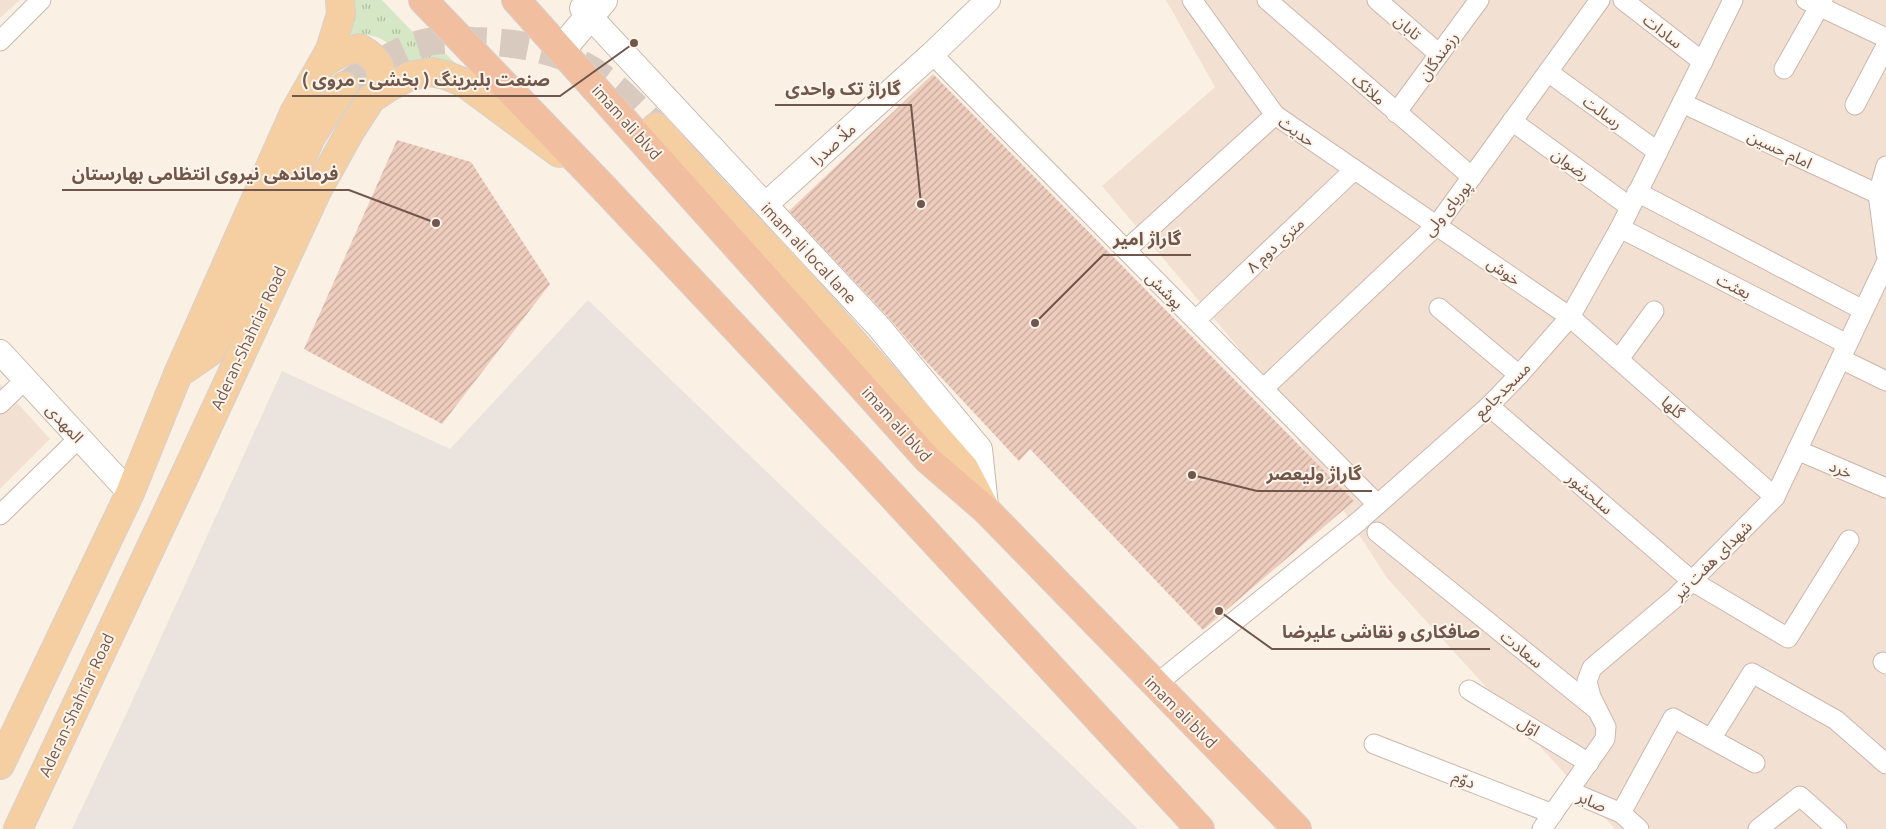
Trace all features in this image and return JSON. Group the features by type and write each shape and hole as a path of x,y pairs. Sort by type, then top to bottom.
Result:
{"highway":[{"path":"423,0 602,186 848,448 1200,829"},
{"name":"imam ali blvd","path":"516,0 928,460 986,510 1297,829"}],"main road":[{"path":"0,765 130,493 178,374 294,113 330,50 341,14 340,0"},
{"path":"558,45 591,6"},
{"path":"323,64 340,53 359,48 377,61 382,70 380,93"},
{"name":"Aderan-Shahriar Road","path":"18,829 317,191 371,99 410,76 431,72 445,75 463,82 512,116 602,186"},
{"path":"178,374 210,352 245,282 311,138 344,86"},
{"path":"656,127 793,274 964,468 986,510"}],"street":[{"path":"0,41 41,0"},
{"name":"ملّا صدرا","path":"765,205 932,54 988,0"},
{"name":"حدیث","path":"1192,0 1274,115 1438,225"},
{"name":"ملائک","path":"1267,0 1472,177"},
{"name":"تابان","path":"1378,0 1439,54"},
{"name":"رزمندگان","path":"1396,113 1479,0"},
{"name":"پوریای ولی","path":"1264,389 1438,225 1600,0"},
{"name":"سادات","path":"1623,0 1703,62"},
{"name":"مسجدجامع","path":"1155,685 1377,504 1489,406 1570,317 1620,228 1733,0"},
{"path":"1784,69 1816,2 1886,38"},
{"name":"imam ali local lane","path":"591,6 765,205 879,327 980,449 986,510"},
{"path":"1855,105 1886,46"},
{"name":"پوشش","path":"932,54 1377,504"},
{"name":"رسالت","path":"1548,72 1658,152"},
{"name":"امام حسین","path":"1682,103 1878,194"},
{"path":"1126,250 1274,115"},
{"name":"رضوان","path":"1512,122 1633,199 1863,310"},
{"path":"1886,166 1878,194 1886,254"},
{"name":"۸ متری دوم","path":"1196,320 1354,170"},
{"name":"خوش","path":"1438,225 1570,317"},
{"name":"بعثت","path":"1620,228 1844,352 1886,381"},
{"name":"شهدای هفت تیر","path":"1548,822 1605,739 1606,727 1591,697 1587,681 1592,668 1676,597 1775,496 1886,263"},
{"path":"1439,308 1519,375"},
{"path":"1619,359 1654,311"},
{"name":"گلها","path":"1570,317 1775,496"},
{"name":"المهدی","path":"0,352 130,493"},
{"path":"0,404 25,380"},
{"name":"سلحشور","path":"1489,406 1692,581 1788,638 1849,540"},
{"path":"0,515 79,438"},
{"name":"خرد","path":"1797,450 1886,488"},
{"name":"سعادت","path":"1377,532 1598,710"},
{"path":"1711,739 1752,673 1836,720 1886,764"},
{"name":"اوّل","path":"1469,690 1589,763"},
{"path":"1620,812 1673,718 1755,763"},
{"name":"دوّم","path":"1374,744 1548,822"},
{"name":"صابر","path":"1568,791 1620,812 1639,829"},
{"path":"1758,829 1800,796 1837,829"}],"shaded area":[{"path":"0,0 20,0 0,18"},
{"path":"1166,0 1886,0 1886,829 1615,829 1387,578 1238,347 1102,186 1215,87"},
{"path":"588,300 1138,829 72,829 282,371 450,449"},
{"path":"0,384 50,439 0,489"}],"green space":[{"path":"349,0 382,0 429,49 445,53 472,80 422,60 404,64 391,46 379,38 343,34"}],"building":[{"path":"933,74 1354,501 1203,630 1030,449 1019,461 789,211"},
{"path":"397,140 471,162 550,284 442,424 304,349"}],"tunnel":[{"path":"344,86 384,60 417,45 451,40 508,43 560,55 592,70 619,91 656,127"}],"place":[{"name":"صنعت بلبرینگ ( بخشی - مروی )","path":"634,43"},
{"name":"گاراژ تک واحدی","path":"921,204"},
{"name":"فرماندهی نیروی انتظامی بهارستان","path":"436,223"},
{"name":"گاراژ امیر","path":"1035,323"},
{"name":"گاراژ ولیعصر","path":"1192,475"},
{"name":"صافکاری و نقاشی عليرضا","path":"1219,611"}]}
